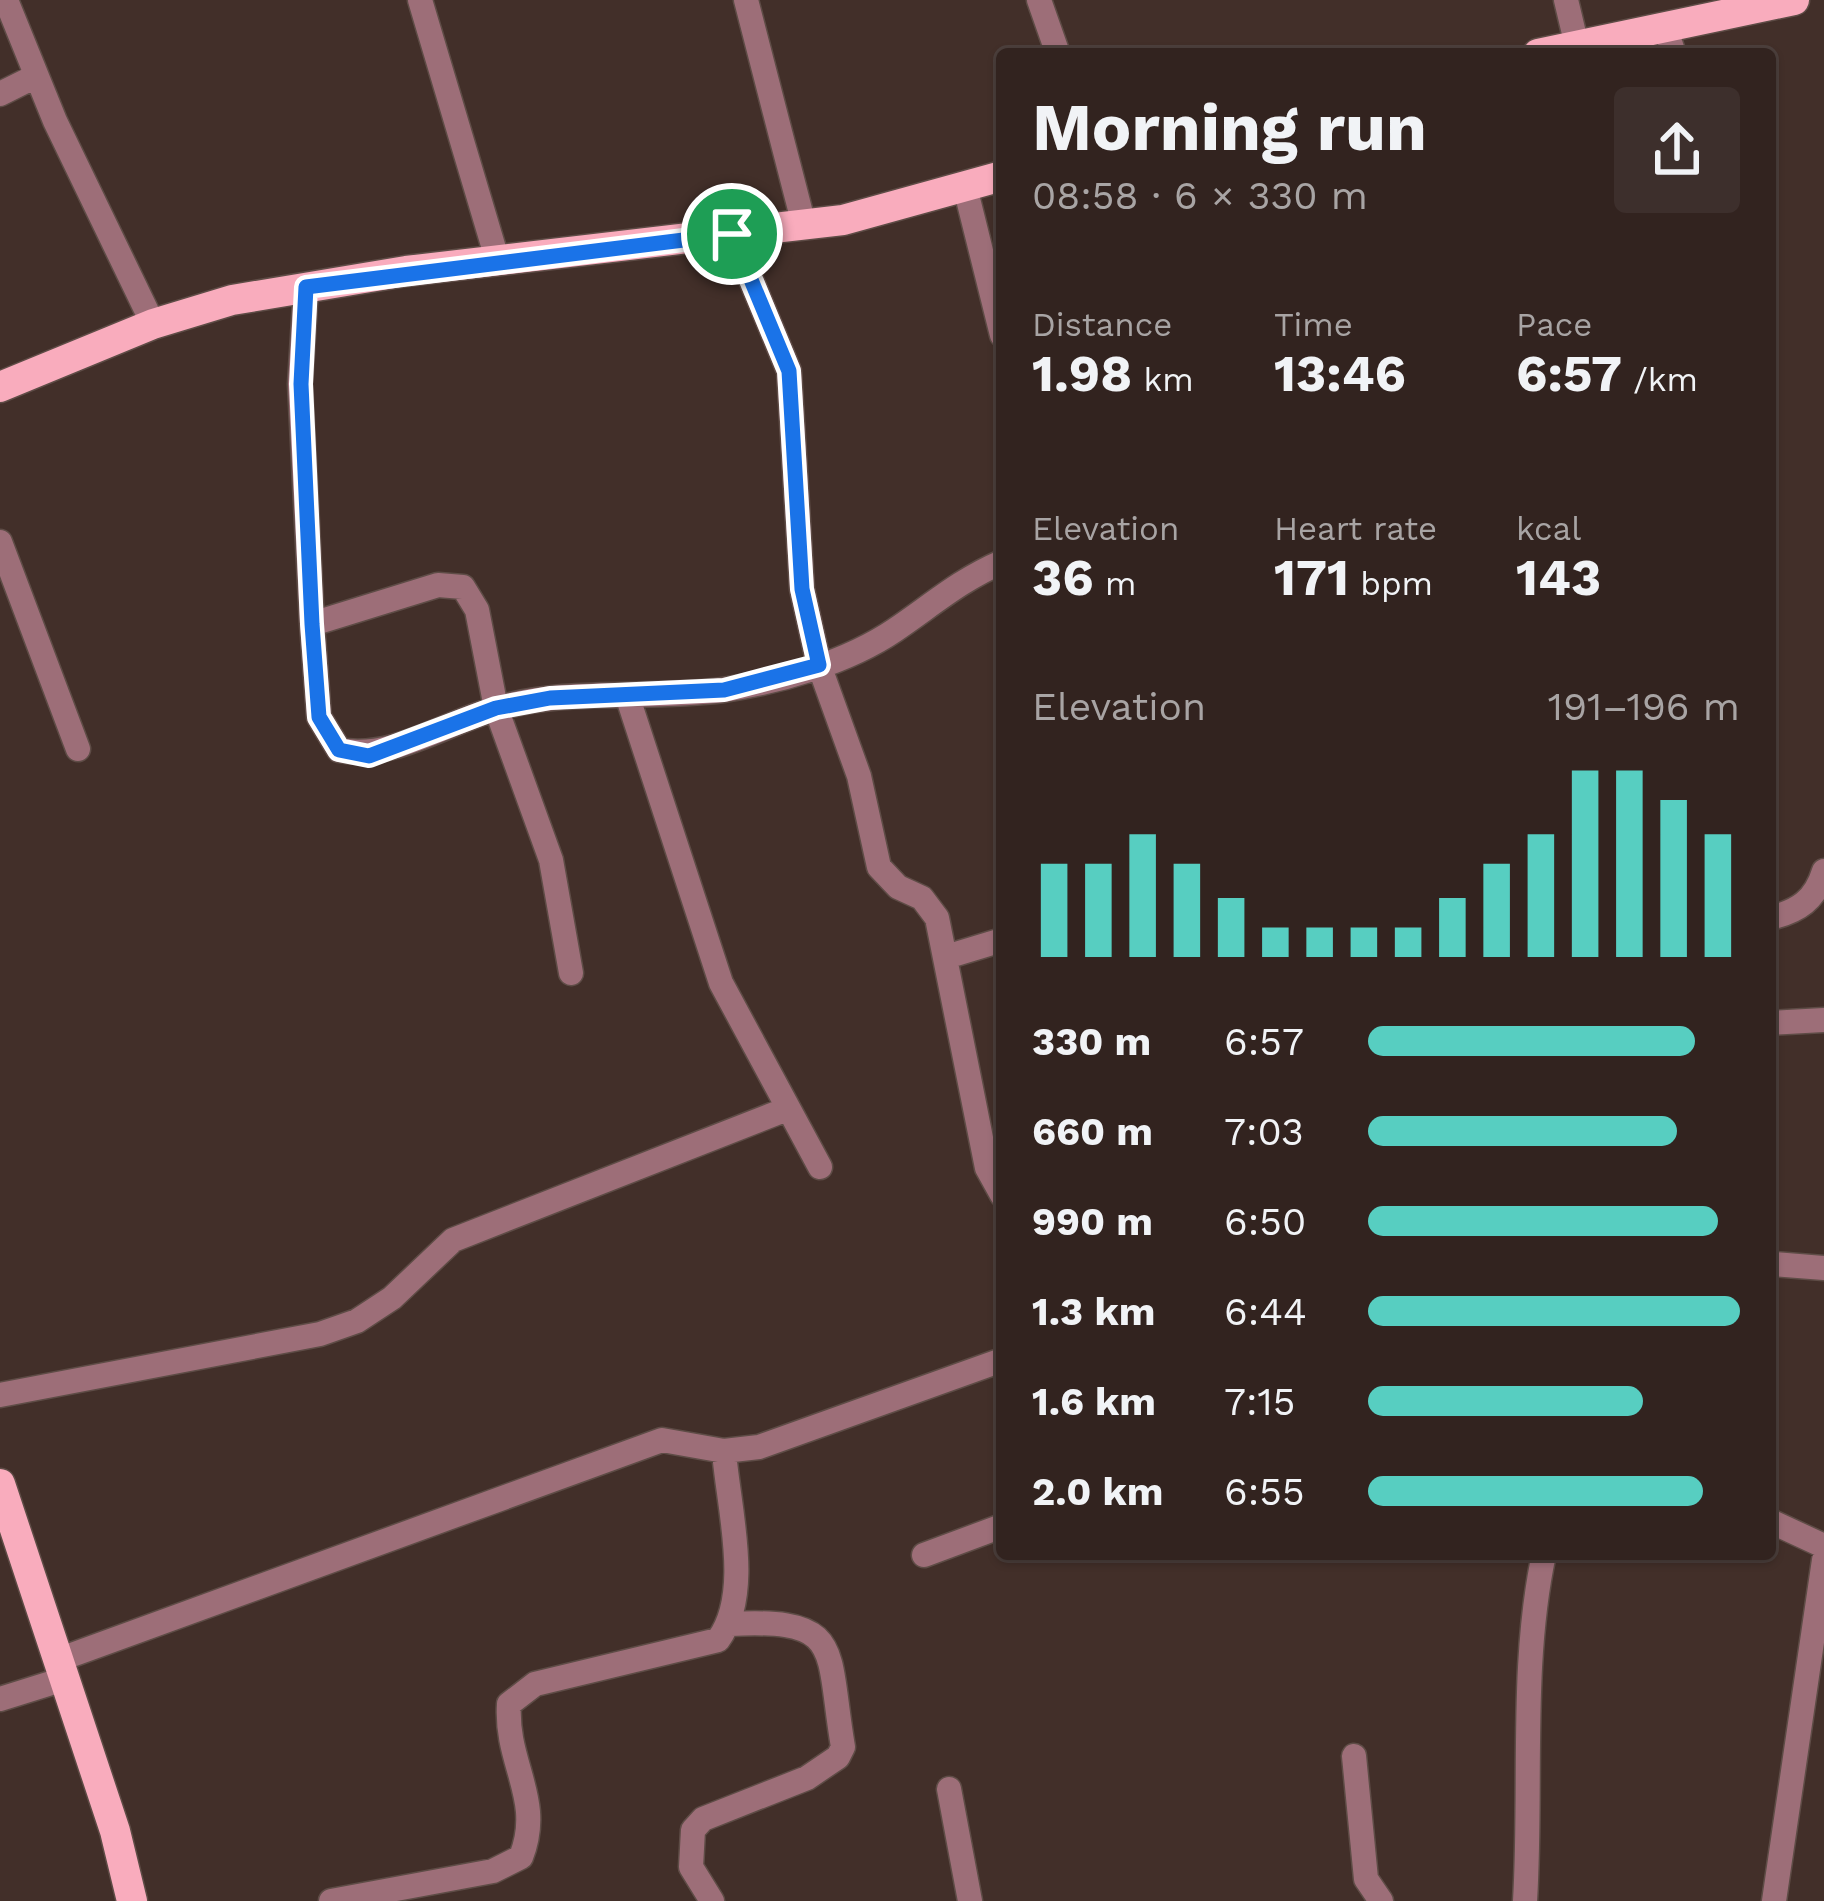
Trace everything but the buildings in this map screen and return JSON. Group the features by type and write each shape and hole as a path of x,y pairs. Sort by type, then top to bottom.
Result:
{"main road":[{"path":"1566,48 1670,41 1725,7 1794,0"},
{"path":"0,387 153,324 232,300 804,225 996,178"},
{"path":"0,1484 132,1901"}],"street":[{"path":"6,0 36,76 153,324"},
{"path":"420,0 498,262"},
{"path":"746,0 804,225"},
{"path":"1039,0 1056,48"},
{"path":"1566,0 1576,46"},
{"path":"0,94 36,76"},
{"path":"965,188 996,311"},
{"path":"732,234 789,371 802,589 819,665 859,776 879,867 898,887 922,898 937,918 987,1168 996,1184"},
{"path":"306,287 301,384 312,624 319,717 339,750 369,756 496,708 550,698 724,690 819,665 866,647 961,579 996,564"},
{"path":"0,542 78,749"},
{"path":"312,624 438,585 463,587 477,610 496,708 550,860 572,973"},
{"path":"626,694 678,837 700,931 820,1167"},
{"path":"1776,917 1791,913 1817,894 1824,871"},
{"path":"946,957 996,942"},
{"path":"1776,1023 1824,1020"},
{"path":"0,1395 320,1334 357,1322 392,1298 453,1240 788,1109"},
{"path":"1776,1264 1824,1268"},
{"path":"0,1699 61,1670 662,1440 724,1451 759,1448 996,1362"},
{"path":"331,1901 493,1871 521,1857 534,1825 507,1733 509,1704 535,1684 718,1640 730,1624 736,1598 724,1451"},
{"path":"1776,1524 1824,1546"},
{"path":"924,1555 996,1528"},
{"path":"1525,1901 1532,1779 1530,1618 1543,1560"},
{"path":"1774,1901 1824,1560"},
{"path":"712,1901 691,1867 693,1830 704,1819 827,1767 843,1747 827,1654 817,1636 786,1622 730,1624"},
{"path":"1354,1756 1366,1879 1381,1901"},
{"path":"949,1789 970,1901"}],"route":[{"path":"732,234 789,371 802,589 819,665 724,690 550,698 496,708 369,756 339,750 319,717 312,624 301,384 306,287 732,234"}]}
